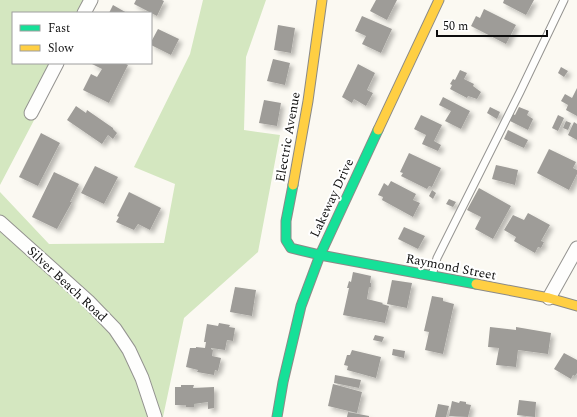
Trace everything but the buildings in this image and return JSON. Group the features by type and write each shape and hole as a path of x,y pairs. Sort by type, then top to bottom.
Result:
{"main road":[{"name":"Electric Avenue","path":"320,255 291,248 286,240 286,221 308,101 322,0"},
{"name":"Lakeway Drive","path":"277,417 283,382 301,306 320,255 439,0"},
{"name":"Raymond Street","path":"320,255 549,298 577,306"}],"street":[{"path":"85,12 91,0"},
{"path":"31,113 57,64"},
{"name":"Silver Beach Road","path":"0,222 88,301 115,329 129,350 142,378 155,417"},
{"path":"549,298 577,248"}],"lane":[{"path":"432,276 436,258 520,92 564,0"}],"green space":[{"path":"0,0 97,0 91,12 12,12 12,64 63,64 0,185"},
{"path":"203,0 266,0 246,57 244,130 280,135 258,252 184,318 163,417 0,417 0,192 49,244 164,243 175,184 134,167 190,54"}],"traffic: fast":[{"path":"277,417 283,382 301,306 320,255 378,130"},
{"path":"293,185 286,221 286,240 291,248 320,255 476,284"}],"traffic: slow":[{"path":"293,185 308,101 322,0"},
{"path":"378,130 439,0"},
{"path":"476,284 549,298 577,306"}]}
